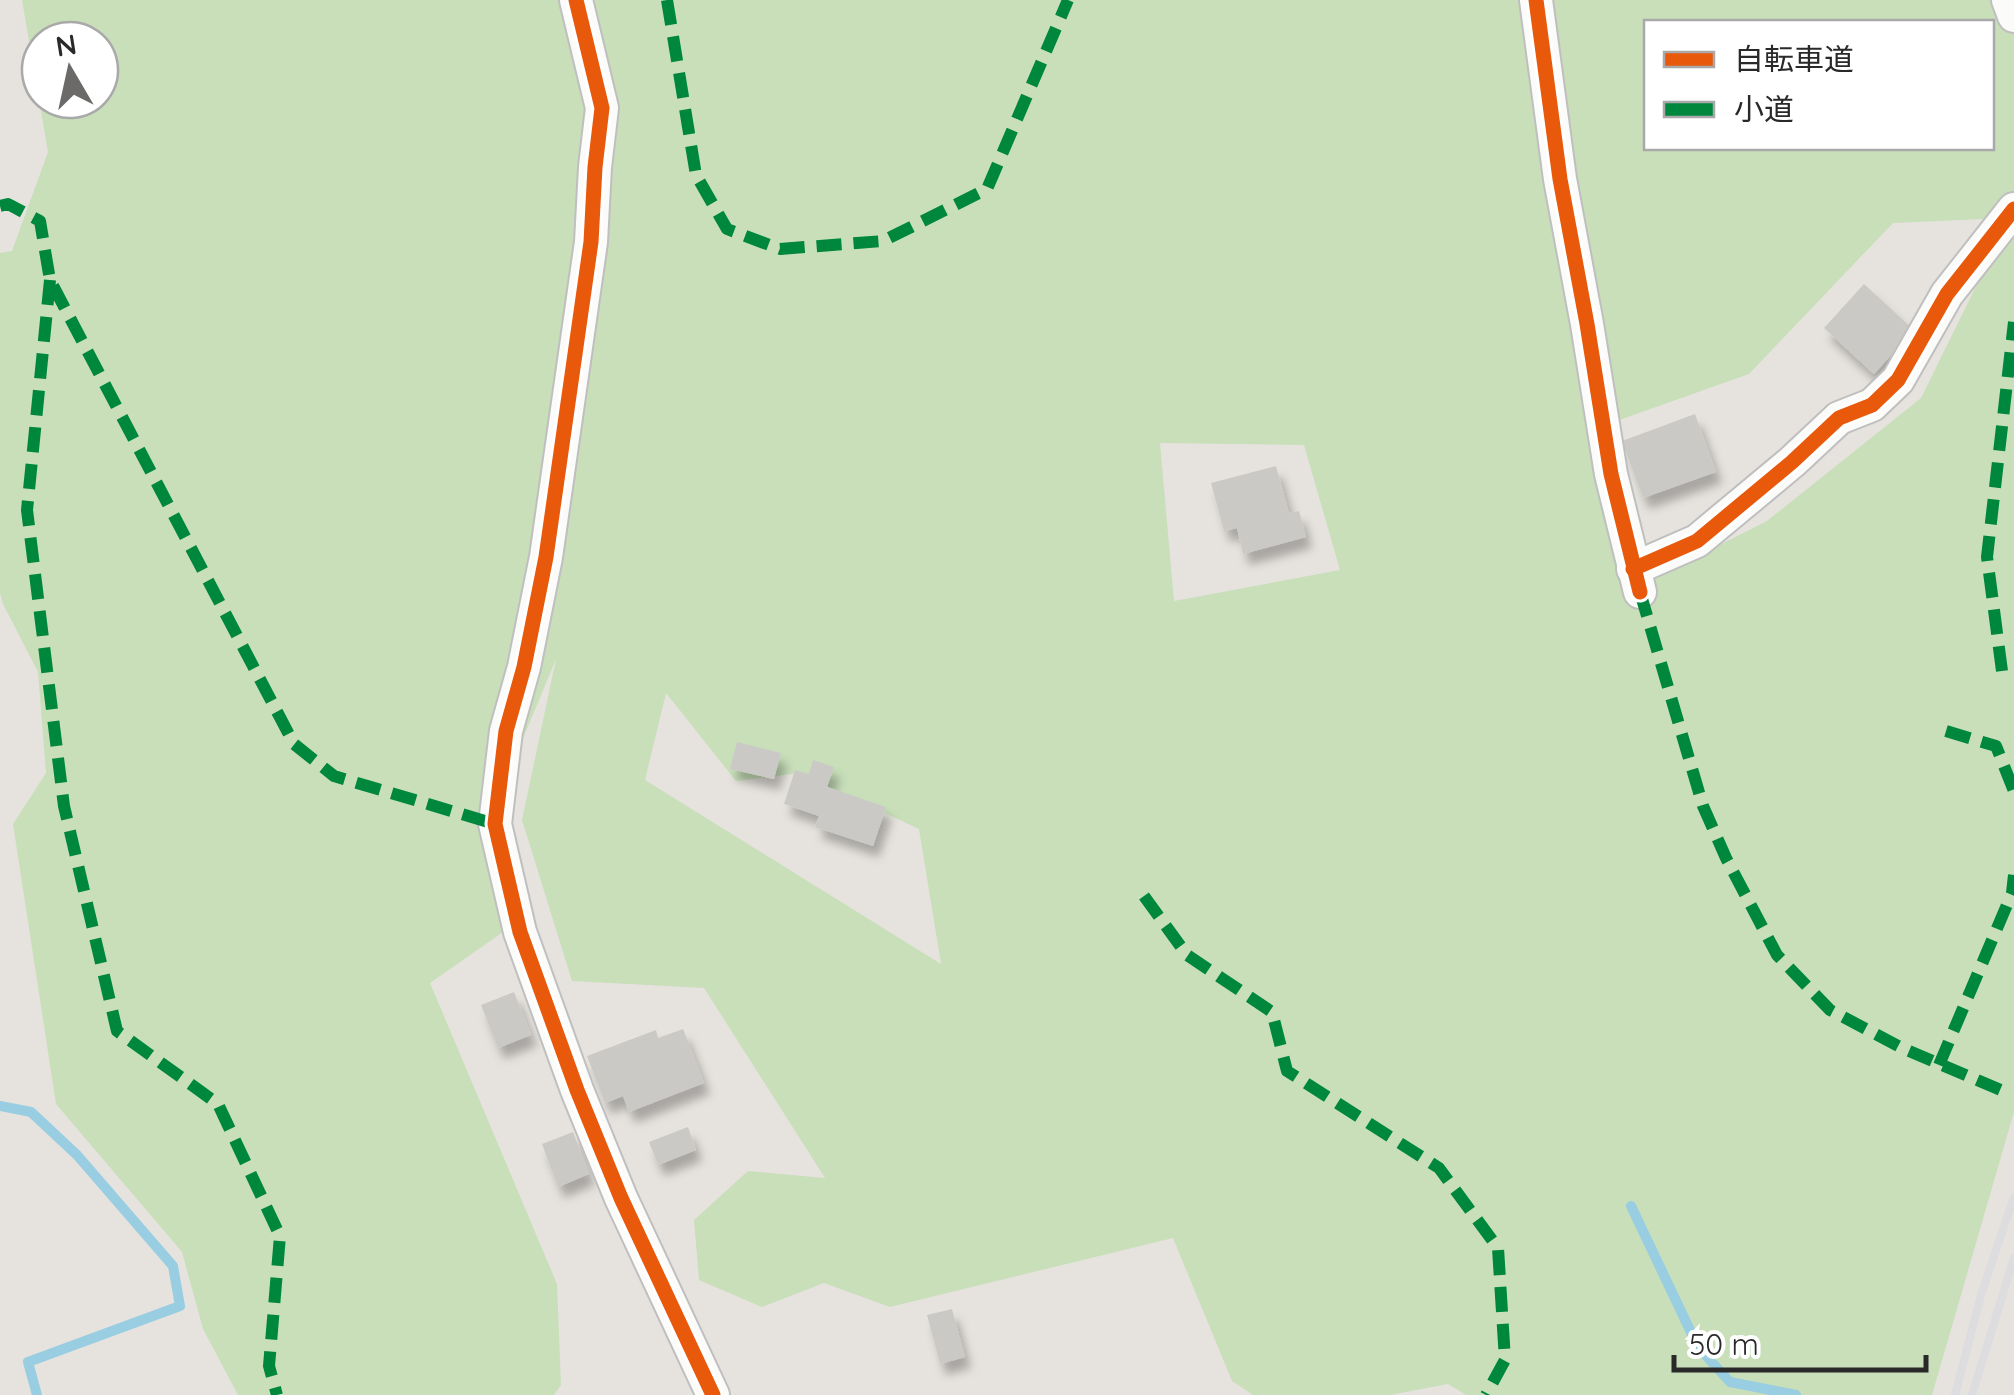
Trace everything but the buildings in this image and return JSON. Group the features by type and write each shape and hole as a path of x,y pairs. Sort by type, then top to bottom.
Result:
{"street":[{"path":"576,0 602,108 592,242 546,557 524,666 506,730 495,824 520,932 577,1090 713,1395"},
{"path":"1536,0 1560,179 1611,474 1636,580 1698,541 1839,418 1872,405 1898,380 1947,294 2014,210"},
{"path":"2008,0 2014,16"}],"green space":[{"path":"22,0 2014,0 2014,1112 1932,1395 1466,1395 1448,1384 1390,1395 1253,1395 1232,1381 1173,1238 890,1307 824,1283 762,1307 699,1280 694,1220 748,1171 825,1178 704,988 572,981 522,820 556,659 483,835 506,930 430,983 557,1284 561,1385 554,1395 238,1395 203,1329 182,1252 56,1104 13,824 46,773 38,672 0,593 0,253 12,251 48,152 43,120 120,120 120,20 25,20","holes":["1984,219 1986,266 1921,398 1767,521 1652,579 1611,423 1749,374 1893,223","1160,443 1304,445 1340,570 1174,601","666,693 736,781 799,773 919,829 941,964 645,780"]}],"waterway":[{"path":"0,1106 31,1112 77,1155 173,1266 180,1306 28,1362 37,1395"},
{"path":"1631,1206 1698,1347 1730,1382 1796,1395"}],"railway":[{"path":"1955,1395 1981,1295 2014,1197"},
{"path":"1972,1395 2014,1258"}],"marked path":[{"path":"667,0 696,175 727,229 780,249 883,241 987,189 1068,0"},
{"path":"0,206 8,204 40,221 50,280 294,744 334,776 495,824"},
{"path":"50,280 27,510 64,806 117,1031 218,1104 280,1236 269,1366 277,1395"},
{"path":"2002,671 1987,557 2014,322"},
{"path":"1640,592 1703,806 1777,955 1830,1010 1902,1048 2003,1091"},
{"path":"1946,731 1996,746 2014,791"},
{"path":"1939,1065 2012,893 2014,875"},
{"path":"1144,896 1187,955 1272,1012 1287,1071 1439,1168 1498,1248 1505,1360 1486,1395"}],"cycle path":[{"path":"576,0 602,108 591,242 546,557 524,667 506,731 495,824 520,932 577,1090 621,1198 713,1395"},
{"path":"1536,0 1560,179 1611,474 1640,592"},
{"path":"1633,569 1697,541 1839,418 1872,405 1898,380 1947,294 2014,209"}]}
